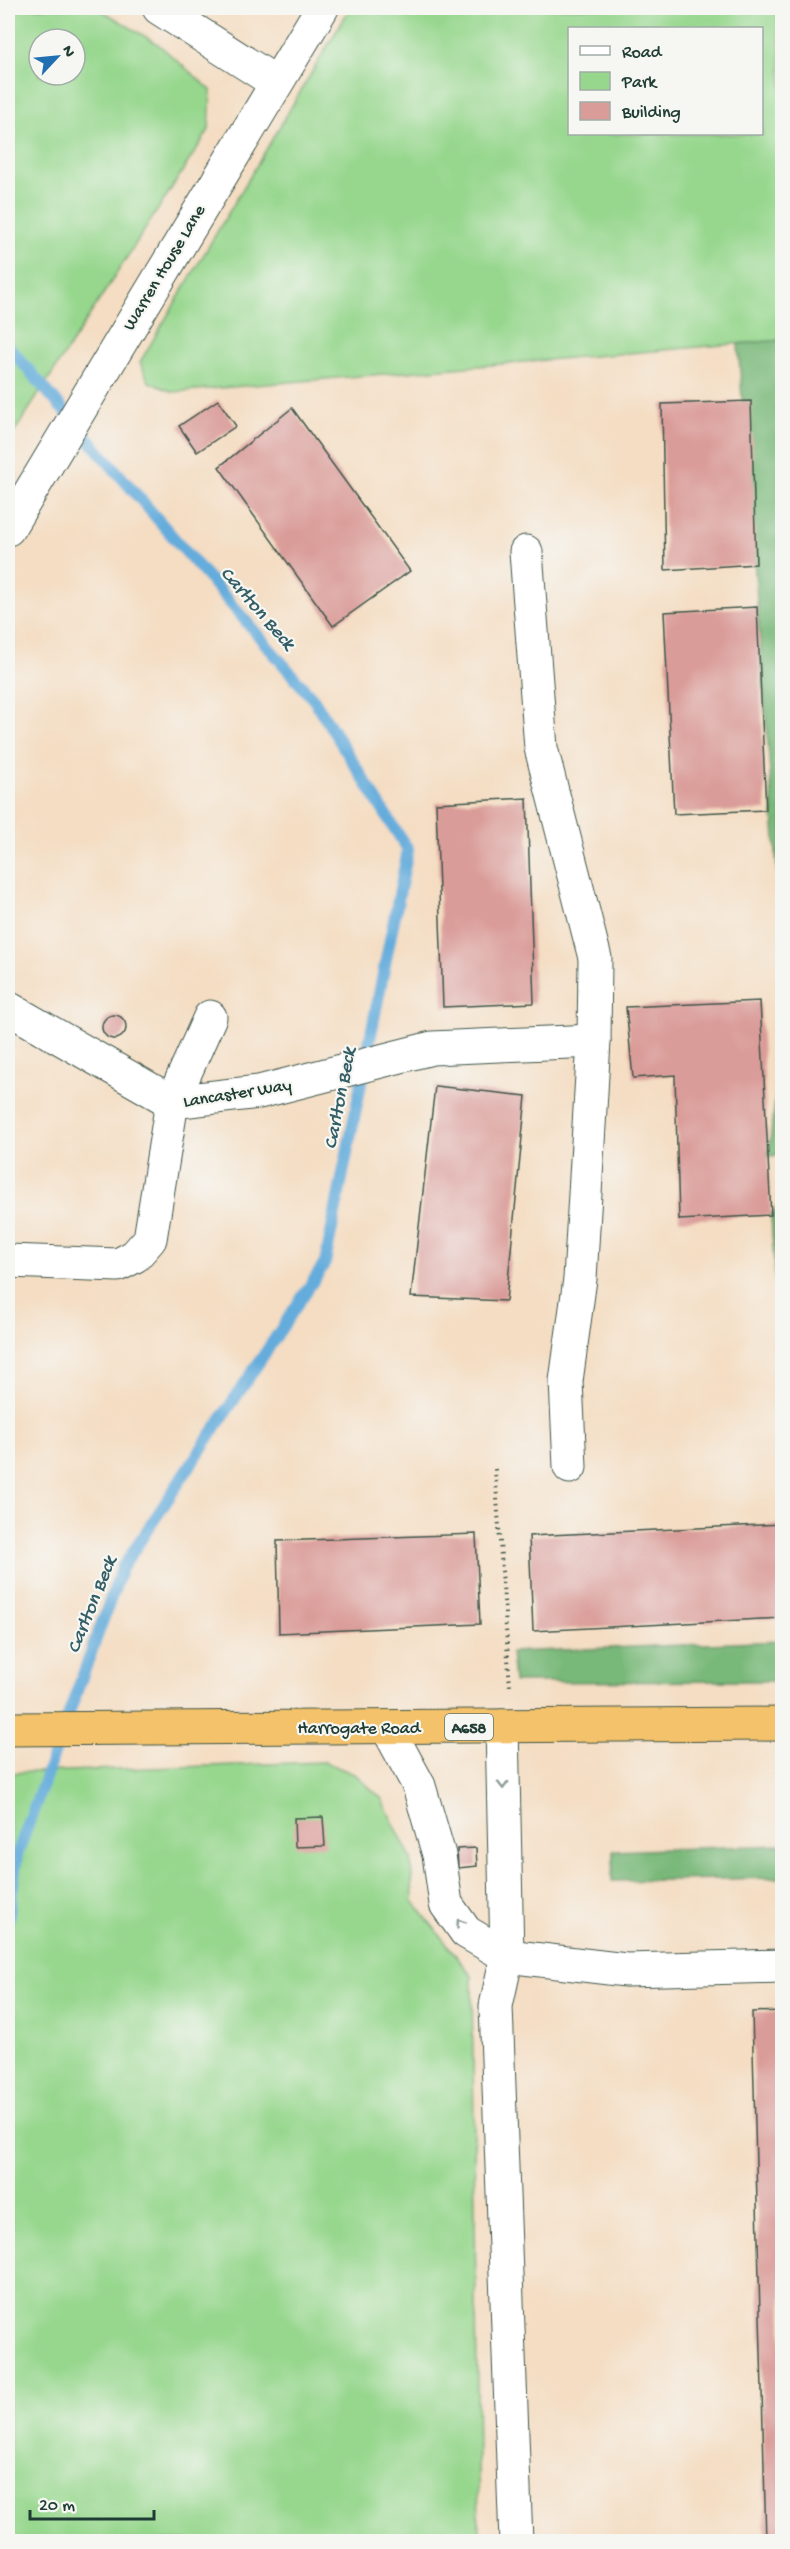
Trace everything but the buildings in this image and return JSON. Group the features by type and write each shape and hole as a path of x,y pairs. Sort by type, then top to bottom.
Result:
{"highway":[{"name":"Harrogate Road","path":"8,1729 156,1726 507,1727 783,1724"}],"street":[{"path":"159,8 275,82"},
{"name":"Warren House Lane","path":"8,529 105,364 322,8"},
{"path":"526,552 541,748 595,958 594,1041 580,1278 566,1381 570,1467"},
{"name":"Lancaster Way","path":"8,1008 172,1102 259,1092 432,1048 594,1041"},
{"path":"8,1261 118,1264 135,1256 150,1239 156,1215 172,1102 210,1017"},
{"path":"387,1727 419,1786 439,1855 446,1904 466,1932 507,1956 626,1970 783,1966"},
{"path":"507,1727 507,1956 496,2006 516,2541"}],"path":[{"path":"495,1469 507,1727"}],"green space":[{"path":"8,8 98,8 158,44 211,90 209,130 8,442"},
{"path":"350,8 777,8 782,82 782,340 173,392 149,382 140,362"},
{"path":"782,340 782,933 738,344"},
{"path":"782,1048 782,1159 780,1155 768,1156"},
{"path":"782,1201 782,1296 776,1293 771,1215"},
{"path":"782,1641 782,1681 514,1682 511,1652"},
{"path":"325,1762 356,1775 381,1798 411,1858 413,1901 472,1976 479,2541 8,2541 8,1773"},
{"path":"782,1845 782,1878 612,1881 613,1851"}],"waterway":[{"name":"Carlton Beck","path":"8,346 314,700 408,850 325,1263 122,1568 17,1855 8,1920"}]}
